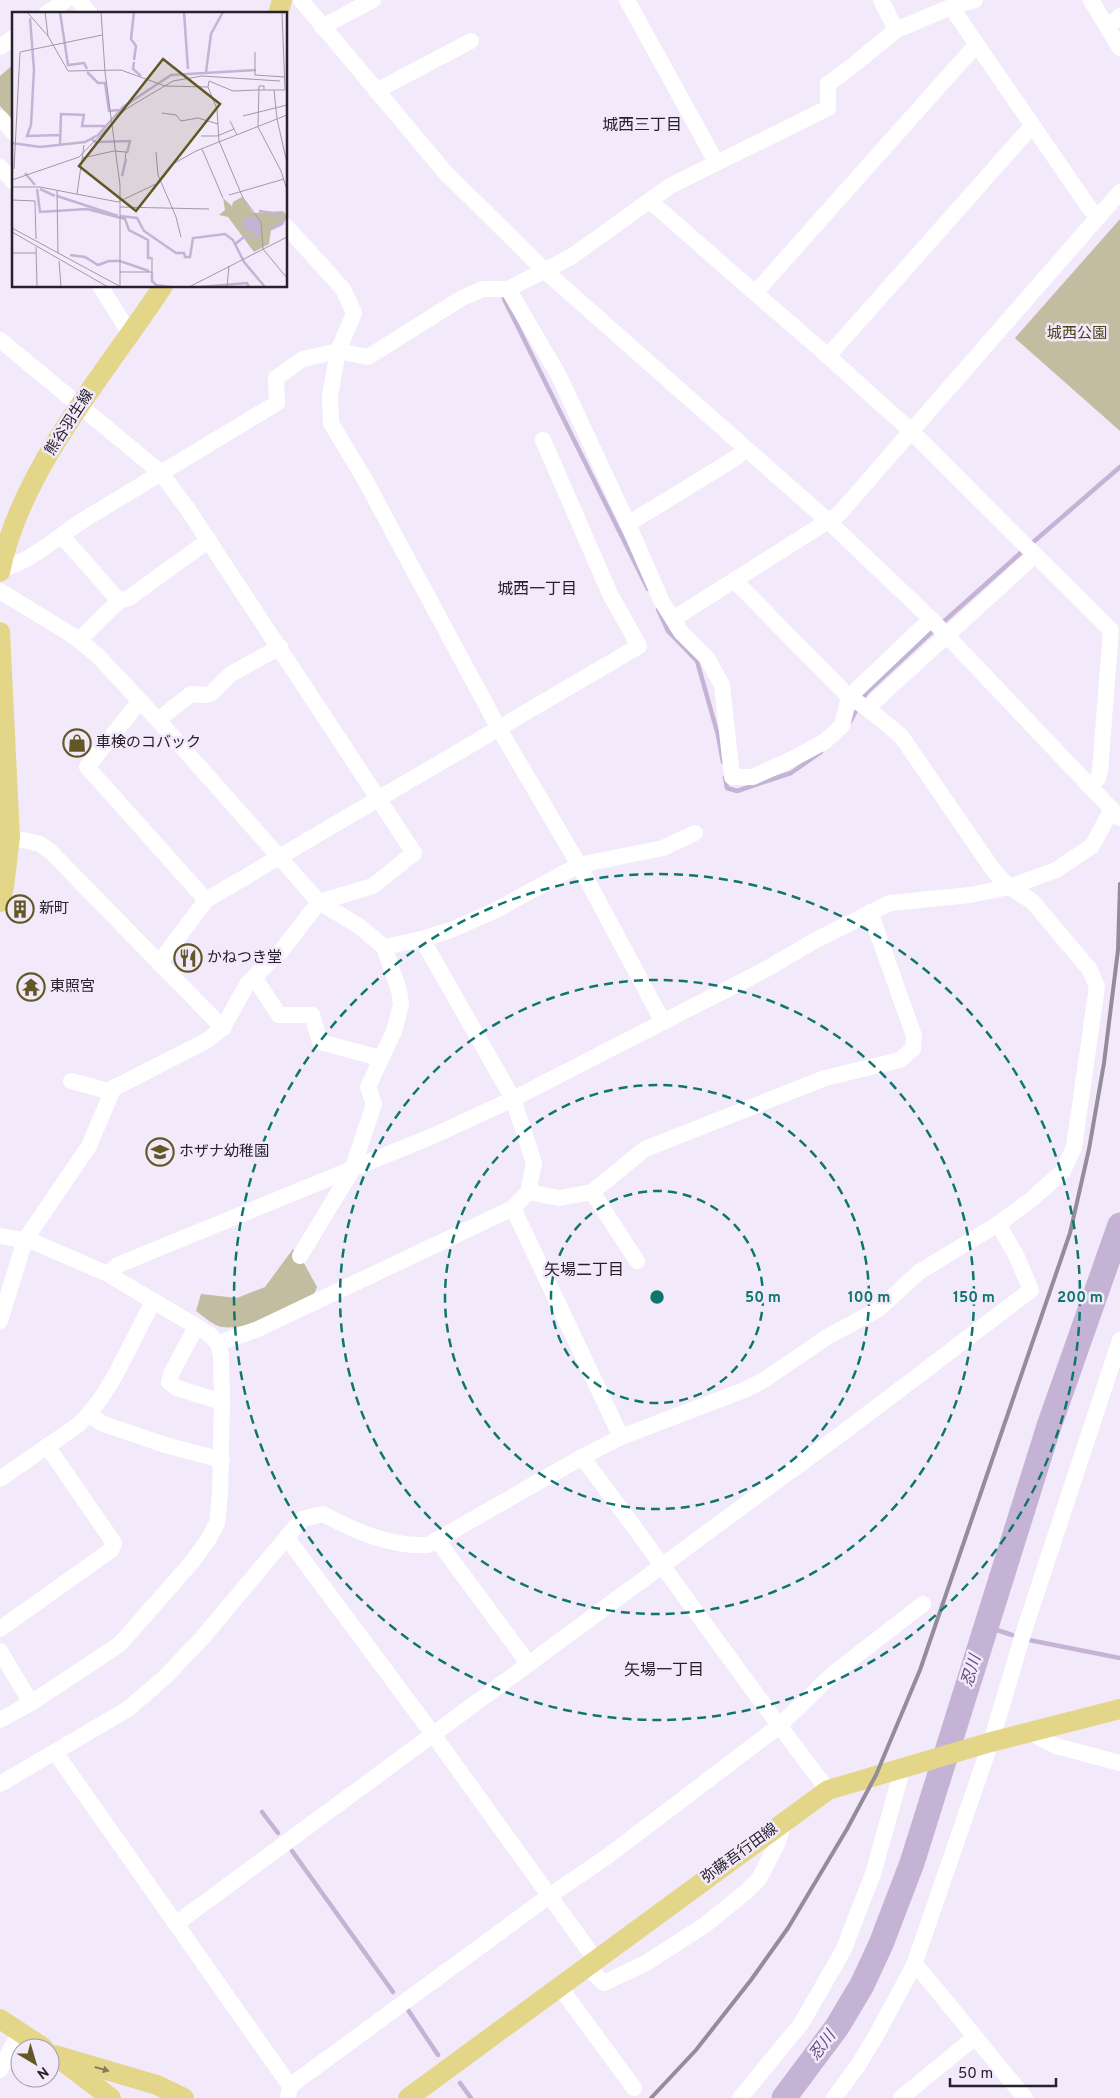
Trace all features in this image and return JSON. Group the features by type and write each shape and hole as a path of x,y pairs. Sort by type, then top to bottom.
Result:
{"main road":[{"name":"熊谷羽生線","path":"0,571 28,489 79,407 131,335 162,288"},
{"path":"0,632 3,726 10,837 4,887 0,902"},
{"name":"弥藤吾行田線","path":"408,2098 828,1790 987,1743 1120,1709"},
{"path":"0,2019 27,2038"},
{"path":"60,2055 157,2085 184,2098"},
{"path":"60,2060 111,2098"}],"street":[{"path":"49,12 66,0"},
{"path":"78,0 88,12"},
{"path":"108,1274 118,1265 352,1170 513,1099 890,903 970,894 1009,887 1056,870 1092,846 1116,813 931,619 827,520 545,271 444,171 301,0"},
{"path":"322,27 373,0"},
{"path":"627,0 713,157"},
{"path":"881,0 896,30"},
{"path":"0,571 17,565 160,472 277,403 276,378 303,359 338,351 368,358 462,298 483,289 508,289 545,271 571,257 713,157 828,108 828,84 896,30 951,7 975,0"},
{"path":"1091,0 1114,21 1120,48"},
{"path":"951,7 1090,209 1099,217"},
{"path":"0,47 12,38"},
{"path":"376,91 471,41"},
{"path":"755,293 976,45"},
{"path":"0,118 12,131"},
{"path":"828,356 1032,126"},
{"path":"0,167 12,180"},
{"path":"673,619 827,520 840,514 910,431 1120,192"},
{"path":"650,201 828,356 910,431 1111,630 1100,771 1098,778 1090,787"},
{"path":"288,228 343,289 354,313 338,351 330,396 332,423 365,480 498,727 579,865 664,1022"},
{"path":"101,288 131,335"},
{"path":"508,289 558,374 588,434 662,602 681,632 706,658 722,685 732,777 753,776 824,742 842,726 849,696 931,619"},
{"path":"0,340 160,472 209,540 414,853 373,886 319,902 281,951 247,984 223,1028 206,1042 108,1091 71,1081"},
{"path":"160,963 206,900 638,646 610,594 543,440"},
{"path":"628,524 737,457 745,448"},
{"path":"62,536 120,602"},
{"path":"79,640 120,602 129,598 209,540"},
{"path":"868,708 1035,555"},
{"path":"0,1784 128,1709 165,1678 203,1637 302,1520 323,1514 351,1529 409,1546 428,1546 582,1457 621,1437 747,1389 764,1380 827,1337 879,1309 919,1272 998,1224 1032,1200 1063,1171 1074,1146 1097,987 1090,970 1032,901 1009,887 994,871 901,736 868,708 849,696 734,580"},
{"path":"0,591 79,640 158,720 319,902 359,926 384,947 399,990 401,1005 394,1031 368,1087 374,1104 352,1170 300,1256"},
{"path":"158,720 191,694 205,696 231,674 280,647"},
{"path":"140,701 87,767 206,900"},
{"path":"384,947 422,939 451,930 494,910 579,865 663,848 695,833"},
{"path":"10,837 40,844 51,852 223,1028"},
{"path":"528,1192 559,1198 592,1192 645,1149 826,1078 900,1060 913,1049 914,1036 870,912"},
{"path":"218,1343 258,1329 513,1208 528,1192 534,1163 513,1099 422,939"},
{"path":"254,977 279,1015 312,1015 320,1042 380,1058"},
{"path":"0,1321 25,1240 89,1146 114,1087"},
{"path":"592,1192 637,1261"},
{"path":"513,1208 621,1437"},
{"path":"177,1923 432,1733 849,1428 1031,1290 1016,1255 998,1224"},
{"path":"0,1236 34,1242 108,1274 209,1334 218,1343 221,1355 222,1402 222,1460 217,1524 208,1540 192,1562 120,1644 31,1703 0,1720"},
{"path":"0,1479 78,1425 90,1414 102,1399 154,1301"},
{"path":"196,1327 171,1374 169,1382 177,1388 222,1402"},
{"path":"834,2098 877,2034 914,1965 1120,1340"},
{"path":"90,1414 101,1423 156,1442 222,1460"},
{"path":"0,1628 111,1550 114,1543 48,1446"},
{"path":"582,1457 663,1564 779,1726 828,1790"},
{"path":"287,1538 432,1733 549,1896 590,1963 604,1982 646,1963 705,1925 747,1892 759,1879 778,1842 784,1822"},
{"path":"437,1540 528,1663"},
{"path":"55,1752 177,1923 289,2092 549,1896 608,1856 779,1726 834,1673 923,1604"},
{"path":"0,1651 31,1703"},
{"path":"1029,1732 1056,1746 1120,1763"},
{"path":"740,2098 801,2024 843,1951 873,1874 907,1766"},
{"path":"914,1965 922,1972 1025,2098"},
{"path":"559,1986 634,2088"},
{"path":"0,2070 19,2033"},
{"path":"901,2098 975,2037"}],"green space":[{"path":"12,66 12,119 0,106 0,76"},
{"name":"城西公園","path":"1120,219 1120,431 1015,338"},
{"path":"293,1249 300,1256 317,1287 314,1294 270,1316 245,1325 233,1327 222,1327 212,1323 196,1311 201,1294 237,1298 265,1287"}],"waterway":[{"path":"504,299 648,589"},
{"path":"1031,544 1120,467"},
{"path":"941,624 1025,549"},
{"path":"658,609 668,631 697,661 718,735 723,762"},
{"path":"862,700 867,692 935,629"},
{"path":"850,722 858,707"},
{"path":"725,777 727,788 737,791 791,773 821,752"},
{"name":"忍川","path":"784,2098 837,2027 862,1985 881,1944 912,1863 1049,1426 1120,1225"},
{"path":"985,1626 1012,1635"},
{"path":"1029,1640 1120,1658"},
{"path":"262,1812 278,1833"},
{"path":"292,1851 393,1992"},
{"path":"406,2007 438,2055"},
{"path":"460,2083 471,2098"}],"railway":[{"path":"651,2098 696,2050 751,1980 788,1928 847,1829 876,1775 920,1670 1070,1233 1089,1149 1104,1063 1118,950 1120,884"}],"place":[{"name":"車検のコバック","path":"77,743"},
{"name":"新町","path":"20,909"},
{"name":"かねつき堂","path":"188,958"},
{"name":"東照宮","path":"31,987"},
{"name":"ホザナ幼稚園","path":"160,1152"}],"district":[{"name":"城西三丁目","path":"642,126"},
{"name":"城西一丁目","path":"537,590"},
{"name":"矢場二丁目","path":"584,1271"},
{"name":"矢場一丁目","path":"664,1671"}]}
